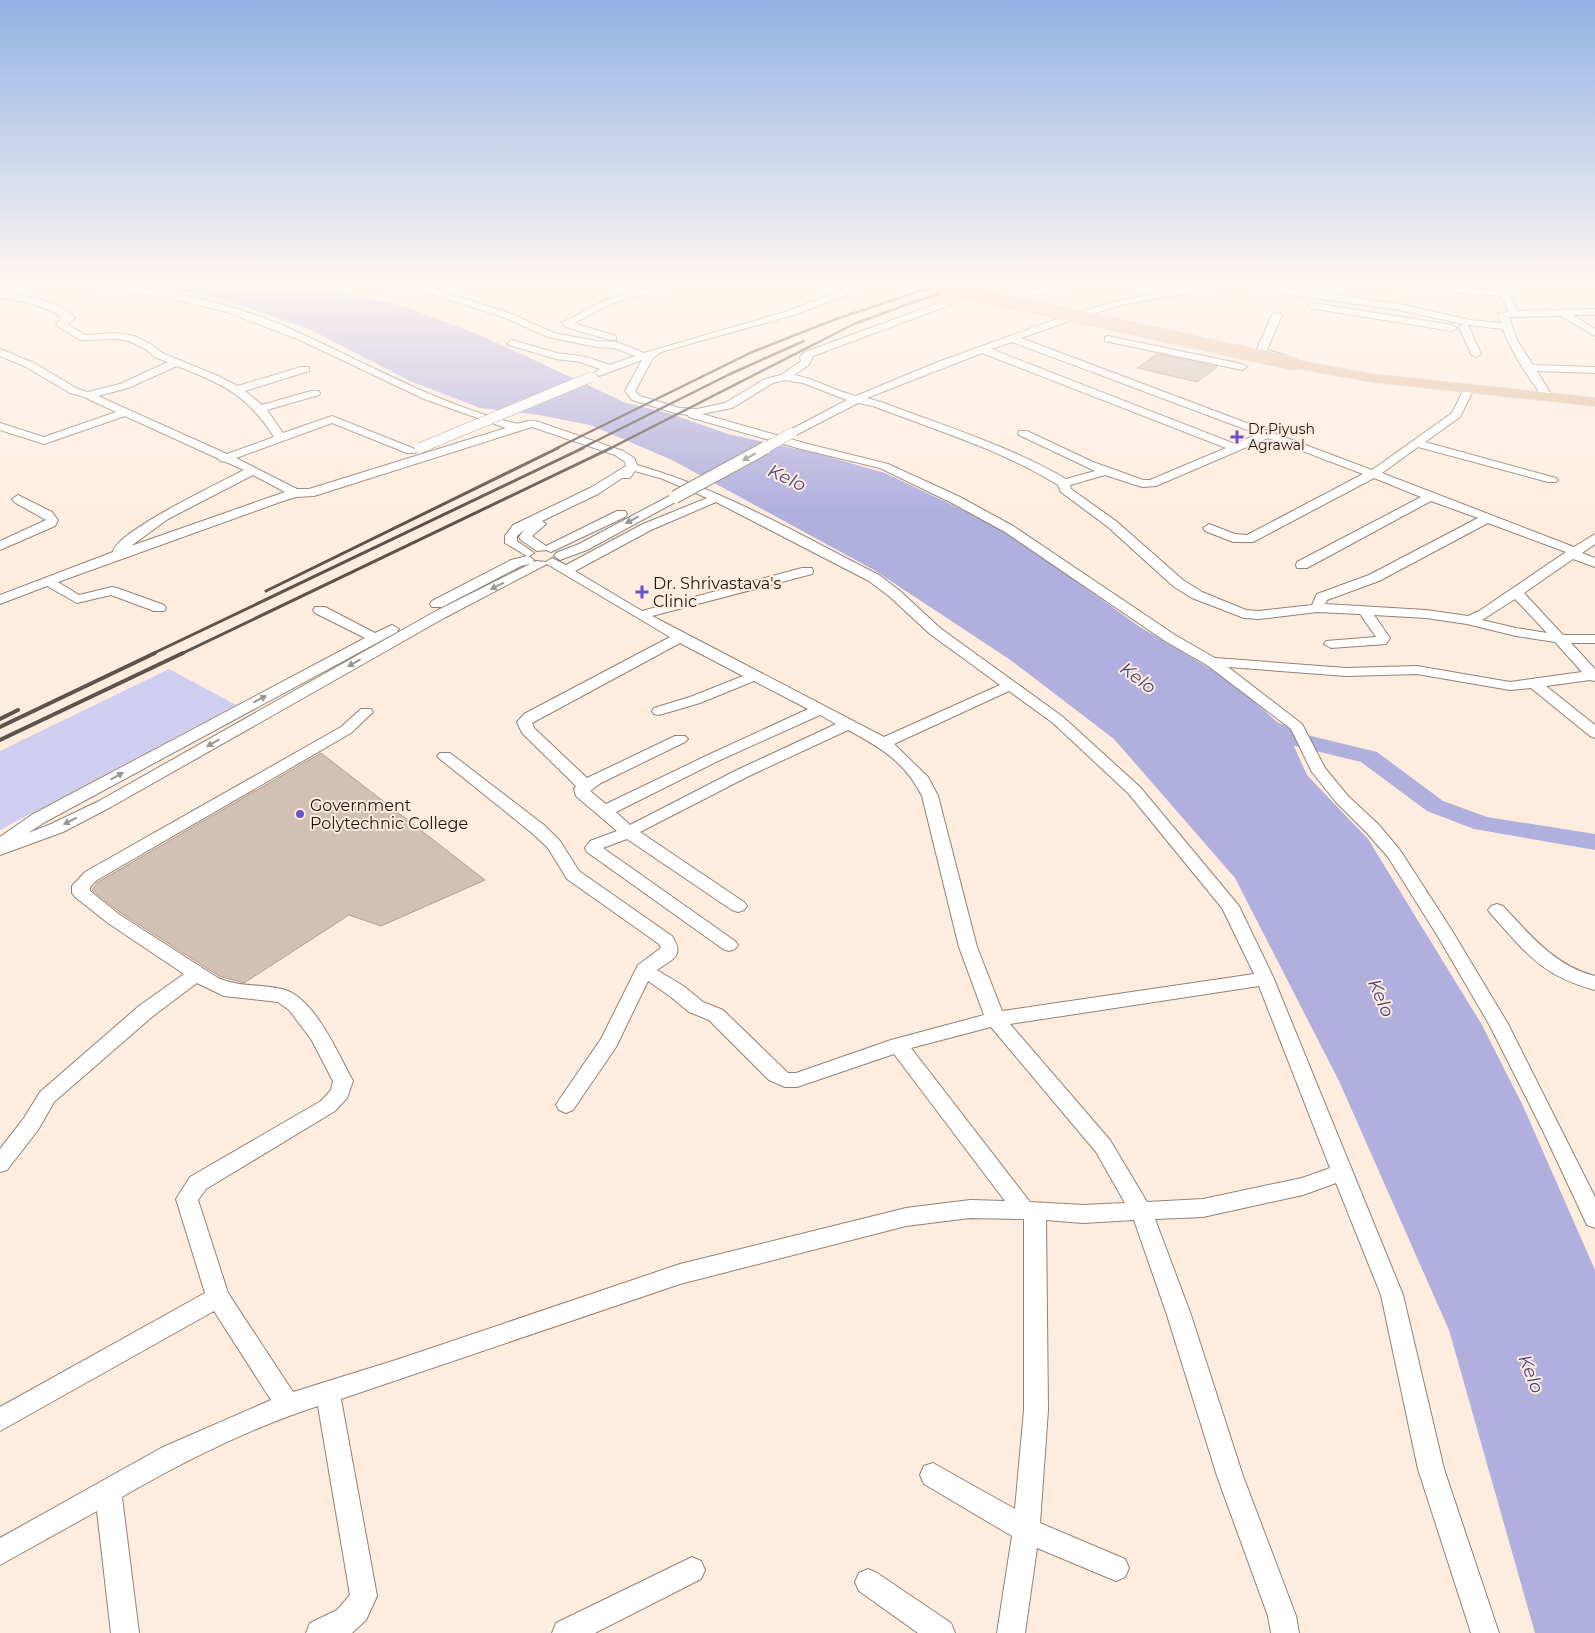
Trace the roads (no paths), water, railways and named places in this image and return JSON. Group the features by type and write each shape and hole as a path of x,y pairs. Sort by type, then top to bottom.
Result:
{"main road":[{"path":"1278,360 1316,369 1372,378 1595,402"}],"street":[{"path":"19,360 74,391 88,395 224,459 252,470 295,494"},
{"path":"172,360 225,382 260,409 280,437"},
{"path":"348,360 429,397 518,428"},
{"path":"362,360 485,411 532,423 619,453 630,460 632,467"},
{"path":"585,360 610,369"},
{"path":"397,466 416,449 632,360"},
{"path":"647,360 630,391 636,398 758,435 884,466 947,495 1009,529 1170,638 1212,662 1297,727 1318,769 1342,799 1372,828 1394,854 1445,933 1498,1024 1553,1131 1595,1219"},
{"path":"679,411 697,412 728,406 769,381 785,376 805,363 805,360"},
{"path":"0,845 40,818 516,563 546,558 583,547 792,434 826,413 855,399 953,360"},
{"path":"1010,360 1235,448"},
{"path":"1071,360 1488,518 1595,563"},
{"path":"1210,360 1242,368"},
{"path":"1264,360 1316,369"},
{"path":"1294,360 1316,369"},
{"path":"1524,360 1547,396"},
{"path":"88,395 124,386 177,362"},
{"path":"1528,368 1595,370"},
{"path":"236,390 305,369"},
{"path":"785,376 805,380 855,399 877,404 976,442 1044,471 1064,483 1107,471"},
{"path":"1209,528 1232,538 1249,539 1373,474 1456,415 1469,389"},
{"path":"260,409 315,393"},
{"path":"0,426 44,441 125,412"},
{"path":"0,850 57,828 113,799 441,614 546,558 777,429 826,413"},
{"path":"224,459 322,421 336,419 416,449"},
{"path":"0,600 112,557 295,494 310,493 532,423"},
{"path":"1023,433 1107,471 1149,485 1268,434"},
{"path":"1416,444 1552,480"},
{"path":"632,467 667,477 716,498 874,578 895,594 935,631 1058,720 1134,790 1230,906 1265,979 1392,1295 1431,1469 1485,1633"},
{"path":"632,467 615,487 528,532 525,537 546,558 594,590 884,743 901,757 922,780 930,796 968,947 995,1019 1102,1146 1141,1210 1179,1315 1230,1476 1282,1616 1285,1633"},
{"path":"112,557 130,540 165,517 252,470"},
{"path":"1064,483 1065,490 1112,524 1178,583 1197,595 1244,614 1317,608 1426,614 1469,620 1496,628 1558,638 1595,639"},
{"path":"0,606 52,584 302,498 310,493"},
{"path":"1302,565 1431,496"},
{"path":"0,546 51,523 52,520 48,516 18,498"},
{"path":"546,558 646,527 716,498"},
{"path":"1317,608 1322,597 1374,578 1488,518"},
{"path":"1469,620 1484,614 1595,538"},
{"path":"642,615 807,571"},
{"path":"52,584 77,599 112,591 160,608"},
{"path":"0,586 15,593"},
{"path":"1516,592 1594,676"},
{"path":"320,610 375,638"},
{"path":"1331,644 1381,641 1383,638 1364,611"},
{"path":"586,786 527,730 524,722 530,716 681,637"},
{"path":"1212,662 1346,672 1418,670 1495,685 1510,686 1594,676"},
{"path":"659,711 695,700 755,676"},
{"path":"1535,684 1595,733"},
{"path":"884,743 1009,686"},
{"path":"605,811 713,758 819,710"},
{"path":"288,1404 218,1297 187,1199 198,1183 328,1106 340,1093 343,1081 318,1035 296,1005 282,996 262,992 231,991 196,974 114,919 81,893 81,886 91,876 165,832 346,730 366,712"},
{"path":"729,945 594,848 596,844 628,832 743,772 848,724"},
{"path":"680,739 586,786 582,789 582,793 628,832 738,906"},
{"path":"445,756 538,829 554,845 573,875 666,940 670,948 669,953 644,970 609,1042 566,1106"},
{"path":"1497,910 1544,960 1559,971 1584,981 1595,983"},
{"path":"644,970 696,1007 716,1014 776,1075 785,1080 796,1080 898,1045 995,1019 1265,979"},
{"path":"0,1164 48,1097 146,1011 196,974"},
{"path":"898,1045 1030,1211 1036,1410 1026,1530 1011,1633"},
{"path":"0,1552 170,1456 288,1404 680,1274 906,1217 970,1209 1083,1214 1203,1208 1303,1186 1343,1172"},
{"path":"0,1420 218,1297"},
{"path":"320,1633 340,1626 358,1610 364,1596 328,1392"},
{"path":"933,1475 1026,1530 1116,1568"},
{"path":"108,1491 125,1633"},
{"path":"566,1633 692,1570"},
{"path":"868,1582 941,1633"}],"water":[{"name":"Kelo","path":"370,360 534,360 626,403 668,413 728,434 819,454 885,473 1005,530 1140,627 1206,666 1240,689 1287,731 1307,775 1368,839 1482,1025 1523,1106 1595,1270 1595,1633 1535,1633 1449,1330 1339,1081 1235,878 1114,739 1009,659 874,570 672,460 590,425 539,415 480,408 410,381"}],"waterway":[{"path":"1261,722 1295,739 1369,757 1435,806 1482,824 1595,842"}],"railway":[{"path":"555,449 735,360"},
{"path":"580,449 761,360"},
{"path":"610,448 783,360"},
{"path":"266,591 558,448"},
{"path":"152,654 583,448"},
{"path":"181,654 610,448"},
{"path":"0,727 155,653"},
{"path":"0,740 183,653"},
{"path":"0,719 18,710"}],"place":[{"name":"Dr.Piyush Agrawal","path":"1237,437"},
{"name":"Dr. Shrivastava's Clinic","path":"642,592"},
{"name":"Government Polytechnic College","path":"300,814"}]}
